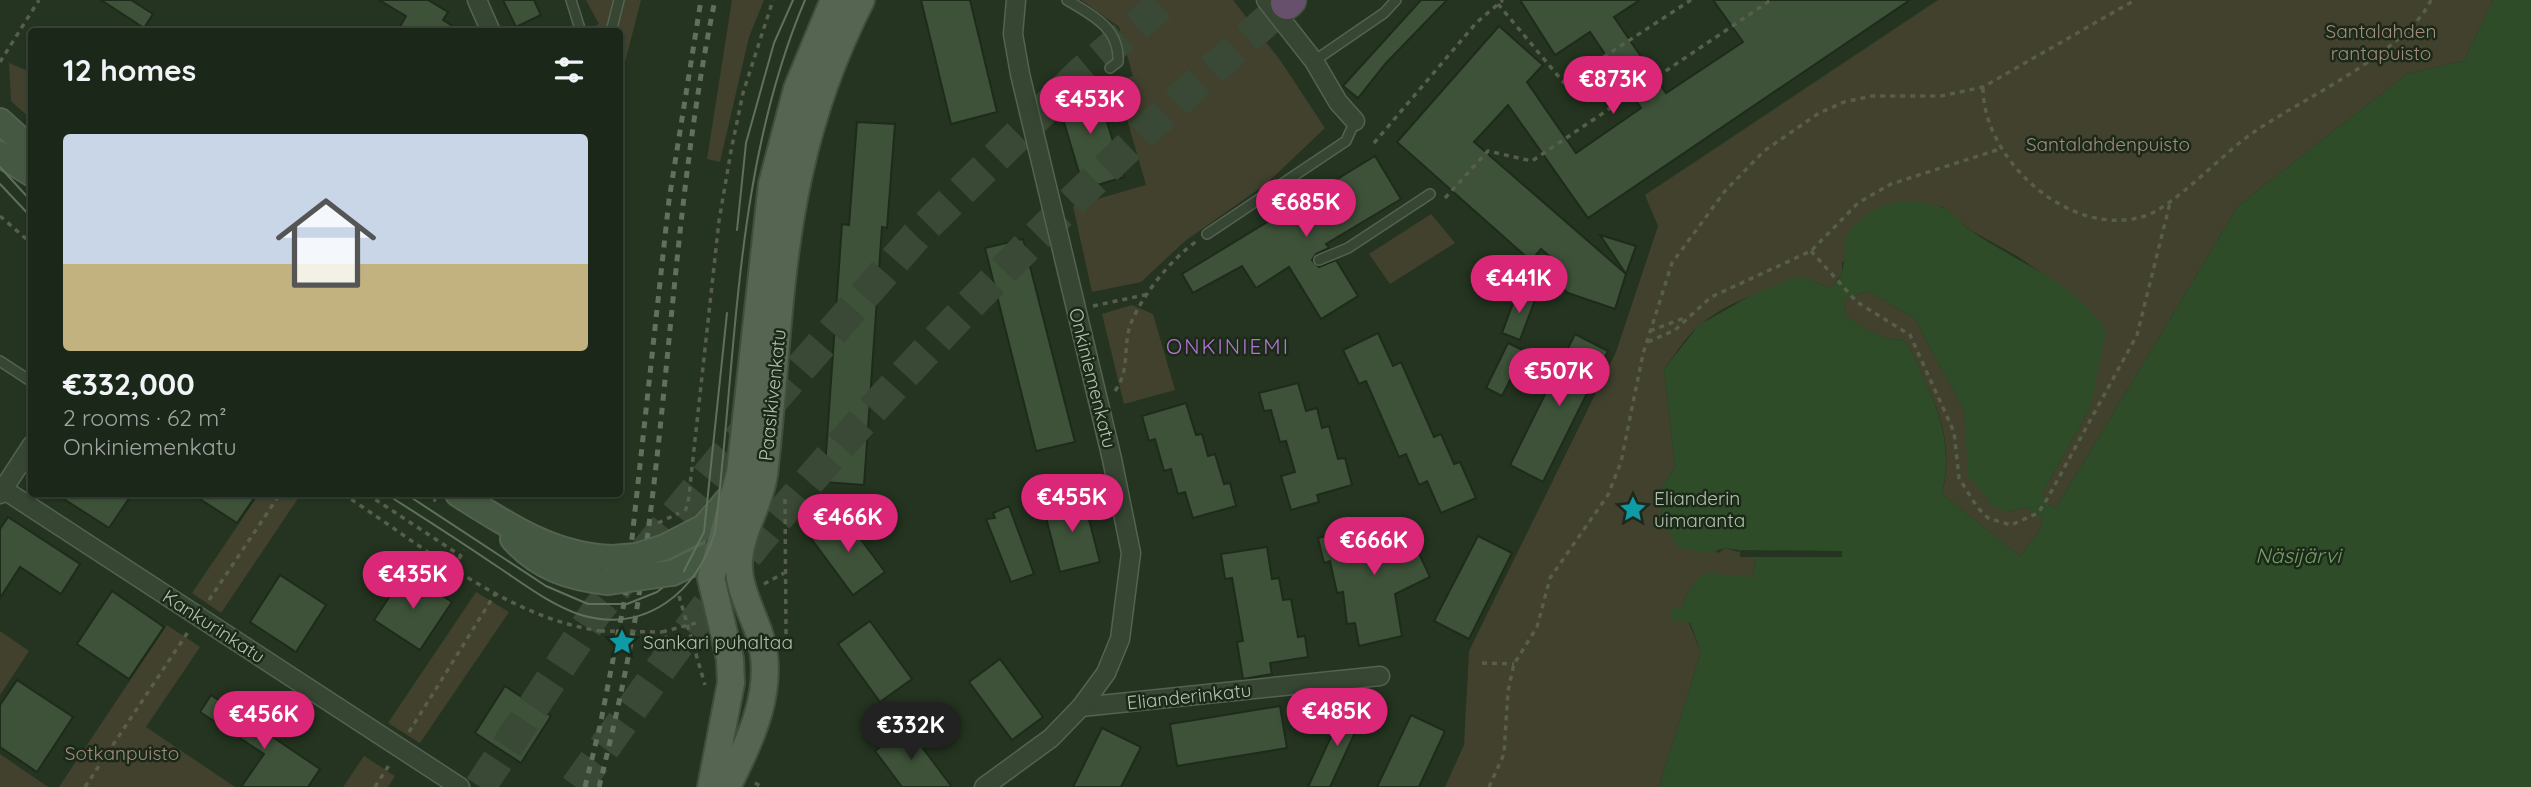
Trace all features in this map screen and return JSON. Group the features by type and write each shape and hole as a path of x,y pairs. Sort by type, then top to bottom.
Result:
{"main road":[{"name":"Paasikivenkatu","path":"727,787 749,742 765,684 762,642 740,552 772,184 797,89 834,0"},
{"name":"Paasikivenkatu","path":"711,787 731,683 730,659 712,589 718,551 745,499 763,478 781,298 799,174 825,84 861,0"},
{"path":"0,121 28,146"},
{"path":"0,154 28,172"},
{"path":"463,497 501,522 525,553 548,568 566,575 610,570 637,556 682,540 745,499"},
{"path":"682,540 718,551 749,584"},
{"path":"610,570 643,579 671,573 718,551"},
{"path":"671,573 696,576 712,589"}],"street":[{"path":"477,0 489,28"},
{"name":"Onkiniemenkatu","path":"985,787 1051,738 1081,707 1105,673 1120,639 1131,553 1098,399 1020,74 1013,33 1016,0"},
{"path":"1281,1 1325,85 1355,121"},
{"path":"2,492 28,451"},
{"name":"Kankurinkatu","path":"2,492 199,615 460,787"},
{"name":"Elianderinkatu","path":"1081,707 1380,676"}],"lane":[{"path":"571,0 580,28"},
{"path":"612,28 619,0"},
{"path":"1067,0 1109,29 1118,56 1118,62 1110,68"},
{"path":"1314,61 1384,13 1396,0"},
{"path":"1207,234 1346,141 1355,121"},
{"path":"1319,260 1348,248 1430,194"},
{"path":"0,361 28,379"}],"path":[{"path":"0,62 39,0"},
{"path":"657,523 680,513 688,504 719,221 743,93 773,0"},
{"path":"1374,143 1478,22 1503,0"},
{"path":"1498,5 1564,83 1683,2 1691,0"},
{"path":"1440,203 1488,150 1532,161 1771,0"},
{"path":"1489,787 1504,754 1508,691 1514,664 1537,627 1550,578 1608,495 1617,473 1650,331 1672,263 1725,191 1764,151 1819,113 1844,102 1872,96 1941,96 1983,87 2135,0"},
{"path":"1983,87 1983,108 2000,149 2042,192 2072,211 2096,219 2119,220 2145,216 2170,203 2201,173 2254,132 2300,106 2404,34 2425,13 2431,0"},
{"path":"1648,342 1675,330 1711,297 1811,251 1858,203 1891,184 2000,149"},
{"path":"1811,251 1857,302 1910,335 1954,432 1959,478 1977,507 1988,518 2011,525 2038,513 2046,501 2137,335 2170,203"},
{"path":"0,216 28,240"},
{"path":"1098,399 1114,393 1122,382 1127,365 1131,323 1149,294 1189,246 1207,234"},
{"path":"1095,306 1149,294"},
{"path":"1650,331 1689,316"},
{"path":"749,584 784,573 786,486"},
{"path":"85,787 278,497"},
{"path":"348,497 495,594 537,615 600,631 662,632 689,627 680,599"},
{"path":"371,497 460,557 464,550"},
{"path":"375,787 495,594"},
{"path":"1482,663 1514,664"},
{"path":"754,783 762,787"}],"green space":[{"path":"586,0 641,0 623,70 623,28 592,28 599,24"},
{"path":"732,0 764,0 749,37 720,162 707,159"},
{"path":"1081,0 1233,0 1280,60 1325,128 1266,184 1185,241 1141,282 1092,292 1073,206 1146,185 1116,81 1133,76 1119,27"},
{"name":"Santalahdenpuisto","path":"1938,0 2493,0 2464,61 2407,74 2238,206 2056,508 2048,504 2042,494 2091,406 2095,378 2070,293 2017,256 1970,230 1943,207 1842,262 1842,273 1830,289 1810,279 1781,286 1738,302 1699,326 1664,369 1675,467 1659,492 1718,553 1725,548 1756,557 1752,578 1689,589 1682,607 1701,652 1659,787 1445,787 1464,745 1469,651 1616,352 1658,226 1645,195"},
{"path":"9,63 28,71 28,116 11,101"},
{"path":"1431,214 1455,243 1390,284 1369,254"},
{"path":"1867,291 1914,318 1964,410 1967,442 2008,512 2026,507 2043,518 2039,532 2020,556 1942,494 1946,473 1944,436 1935,403 1911,350 1903,340 1880,335 1845,316 1844,300"},
{"path":"1132,305 1153,314 1175,390 1124,404 1102,314"},
{"path":"257,497 299,497 221,613 192,593"},
{"path":"476,592 509,612 420,743 388,723"},
{"name":"Sotkanpuisto","path":"167,625 200,647 146,727 235,787 59,787"},
{"path":"0,631 29,651 0,695"},
{"name":"Sotkanpuisto","path":"0,754 48,787 0,787"},
{"path":"364,756 395,776 388,787 343,787"}],"water":[{"name":"Näsijärvi","path":"2493,0 2531,0 2531,787 1659,787 1701,652 1690,623 1673,621 1670,609 1682,607 1689,589 1704,573 1752,577 1756,558 1740,557 1739,550 1725,548 1708,553 1679,548 1663,523 1659,492 1675,467 1664,369 1699,325 1750,296 1794,277 1810,279 1830,289 1842,272 1847,236 1873,210 1892,203 1912,201 1945,209 1988,242 2061,285 2093,313 2106,330 2091,406 2042,494 2048,504 2056,508 2238,206 2407,74 2464,61","holes":["1867,291 1914,318 1964,410 1968,476 1993,506 2008,512 2026,507 2043,518 2039,532 2020,556 1942,494 1946,454 1944,436 1934,403 1911,350 1903,340 1880,335 1845,316 1844,300"]}],"pier":[{"path":"1740,550 1842,551 1842,557 1740,557"}],"building":[{"path":"101,0 131,0 153,14 144,28"},
{"path":"379,0 428,0 448,12 443,20 456,28 399,28 406,16"},
{"path":"503,0 534,0 541,15 516,27"},
{"path":"921,0 970,0 997,112 951,124"},
{"path":"1421,0 1447,0 1386,63 1358,98 1343,86"},
{"path":"1520,0 1640,0 1614,17 1666,93 1743,42 1713,0 1910,0 1588,218 1508,105 1474,142 1626,274 1615,309 1568,293 1558,285 1563,268 1541,249 1531,261 1397,142 1499,26 1543,65 1527,82 1576,153 1641,108 1590,32 1555,55"},
{"path":"1095,83 1124,177 1084,189 1056,96"},
{"path":"857,122 895,124 887,228 882,227 864,485 824,482 842,224 849,225"},
{"path":"1375,156 1401,199 1326,244 1329,248 1316,254 1312,260 1319,267 1336,260 1358,296 1321,319 1289,267 1256,288 1242,266 1193,293 1182,274"},
{"path":"1600,235 1636,246 1626,274"},
{"path":"1023,239 1075,442 1036,451 985,248"},
{"path":"1518,290 1536,297 1520,340 1502,333"},
{"path":"1378,333 1393,366 1401,362 1434,437 1441,434 1454,464 1460,462 1476,498 1441,513 1427,481 1419,485 1406,454 1399,457 1366,381 1359,384 1343,350"},
{"path":"1575,334 1608,351 1543,482 1510,465"},
{"path":"1508,343 1525,351 1502,396 1486,388"},
{"path":"1298,383 1306,411 1317,408 1322,428 1329,426 1338,459 1345,458 1352,485 1317,495 1319,502 1291,510 1281,476 1295,472 1286,441 1280,442 1271,410 1264,411 1259,393"},
{"path":"1186,403 1196,435 1202,434 1208,456 1215,454 1224,484 1230,483 1236,506 1193,518 1185,492 1178,494 1171,469 1164,471 1155,439 1149,441 1142,416"},
{"path":"1083,496 1100,562 1060,572 1043,506"},
{"path":"61,497 130,497 109,528"},
{"path":"197,497 255,497 237,523"},
{"path":"1009,506 1034,574 1011,582 986,519 995,518 993,513"},
{"path":"842,514 885,572 853,595 810,537"},
{"path":"8,517 80,564 61,594 20,567 0,598 0,529"},
{"path":"1403,519 1430,577 1395,594 1402,636 1359,646 1355,623 1347,624 1343,592 1337,593 1330,561 1324,563 1318,538 1362,527 1364,538"},
{"path":"1478,536 1512,553 1469,639 1434,621"},
{"path":"1267,547 1272,579 1279,578 1283,600 1291,599 1298,637 1305,636 1308,657 1270,663 1272,674 1243,679 1237,642 1243,641 1232,578 1225,579 1221,554"},
{"path":"406,572 452,602 420,650 374,620"},
{"path":"280,575 326,605 296,652 250,622"},
{"path":"112,591 164,627 129,679 77,644"},
{"path":"870,621 912,679 880,702 838,644"},
{"path":"1000,659 1043,717 1012,740 969,682"},
{"path":"17,680 73,717 37,772 0,747 0,705"},
{"path":"505,686 551,716 521,763 475,733"},
{"path":"211,695 320,769 308,787 241,787 264,754 200,712"},
{"path":"1346,704 1364,713 1330,787 1308,787"},
{"path":"1280,706 1287,748 1177,766 1170,724"},
{"path":"1411,715 1445,731 1419,787 1377,787"},
{"path":"907,727 952,787 902,787 875,751"},
{"path":"1102,728 1141,747 1121,787 1073,787"}],"tunnel":[{"path":"480,787 596,612 722,458 916,236 1081,73 1167,0"},
{"path":"576,787 722,586 774,522 895,385 1085,188 1287,3"}],"tram line":[{"path":"737,230 746,143 774,43 793,0"},
{"path":"391,497 538,594 581,615 605,619 627,618 647,613 666,603 696,573 715,532 734,329 751,195 764,129 782,64 805,0"},
{"path":"0,167 28,198"},
{"path":"0,184 28,214"},
{"path":"411,497 546,586 588,604 627,604 657,592 684,571 704,532 727,313"}],"railway":[{"path":"585,787 626,593 669,200 701,0"},
{"path":"599,787 639,595 690,148 715,0"}],"place":[{"name":"Elianderin uimaranta","path":"1633,509"},
{"name":"Sankari puhaltaa","path":"622,642"}],"district":[{"name":"ONKINIEMI","path":"1228,346"}],"park label":[{"name":"Santalahden rantapuisto","path":"2381,42"}]}
